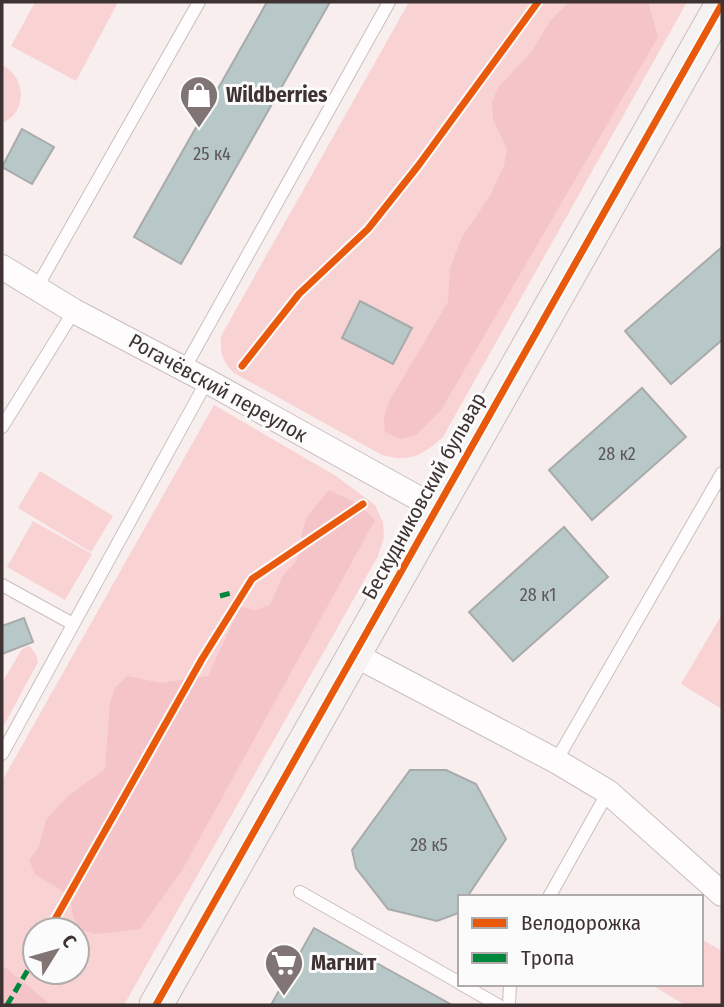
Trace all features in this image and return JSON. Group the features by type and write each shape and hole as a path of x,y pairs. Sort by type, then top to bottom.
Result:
{"street":[{"name":"Бескудниковский бульвар","path":"156,1005 722,4"},
{"name":"Рогачёвский переулок","path":"2,267 74,311 436,508"},
{"path":"355,654 556,761 608,792 722,894"}],"lane":[{"path":"37,287 199,2"},
{"path":"184,369 389,2"},
{"path":"2,427 74,311"},
{"path":"2,754 207,381"},
{"path":"556,761 722,473"},
{"path":"2,585 73,624"},
{"path":"550,895 608,792"},
{"path":"300,892 458,983"},
{"path":"464,986 498,1005"},
{"path":"509,1005 510,986"}],"shaded area":[{"path":"35,2 118,2 76,81 11,46"},
{"path":"409,2 687,2 443,437 422,453 400,458 382,455 234,373 224,361 221,336"},
{"path":"569,2 648,2 658,37 441,410 416,435 400,439 385,432 384,416 390,400 448,302 450,268 462,237 490,196 504,166 507,149 493,119 492,102 498,88 532,51 550,21"},
{"path":"2,65 16,77 21,94 16,111 2,123"},
{"path":"214,405 336,476 375,505 383,522 384,537 378,556 124,1005 2,1005 2,781"},
{"path":"40,471 113,516 91,552 18,508"},
{"path":"329,490 358,504 375,520 181,872 140,929 91,933 91,916 73,916 71,901 61,890 35,874 29,860 39,847 46,820 67,797 105,769 110,703 115,688 127,676 161,683 208,676 240,607 255,610 270,605 284,574 295,563 301,549 302,532 307,517"},
{"path":"33,521 92,554 65,600 7,567"},
{"path":"722,614 722,709 681,684"},
{"path":"29,646 36,654 38,662 2,729 2,683 22,649"},
{"path":"703,940 722,951 722,1005 685,1005 654,986 703,986"},
{"path":"5,967 21,980 21,986 28,986 51,1005 2,1005 2,970"}],"building":[{"path":"267,2 330,2 181,264 134,237"},
{"path":"22,129 54,147 32,184 2,167"},
{"path":"722,247 722,340 671,384 625,331"},
{"path":"360,301 412,328 393,364 342,338"},
{"path":"642,388 686,437 592,520 549,470"},
{"path":"564,527 608,577 513,661 469,612"},
{"path":"24,618 33,642 2,654 2,626"},
{"path":"410,770 446,770 476,784 506,839 468,895 458,895 456,914 437,921 388,909 356,868 352,850"},
{"path":"314,928 364,956 452,1005 271,1005"}],"marked path":[{"path":"220,596 231,593"},
{"path":"7,1005 21,982"}],"cycle path":[{"path":"242,366 299,294 368,229 418,166 538,2"},
{"path":"156,1005 722,4"},
{"path":"57,916 202,659 252,579 363,504"}],"place":[{"name":"Wildberries","path":"199,129"},
{"name":"Магнит","path":"284,997"}]}
